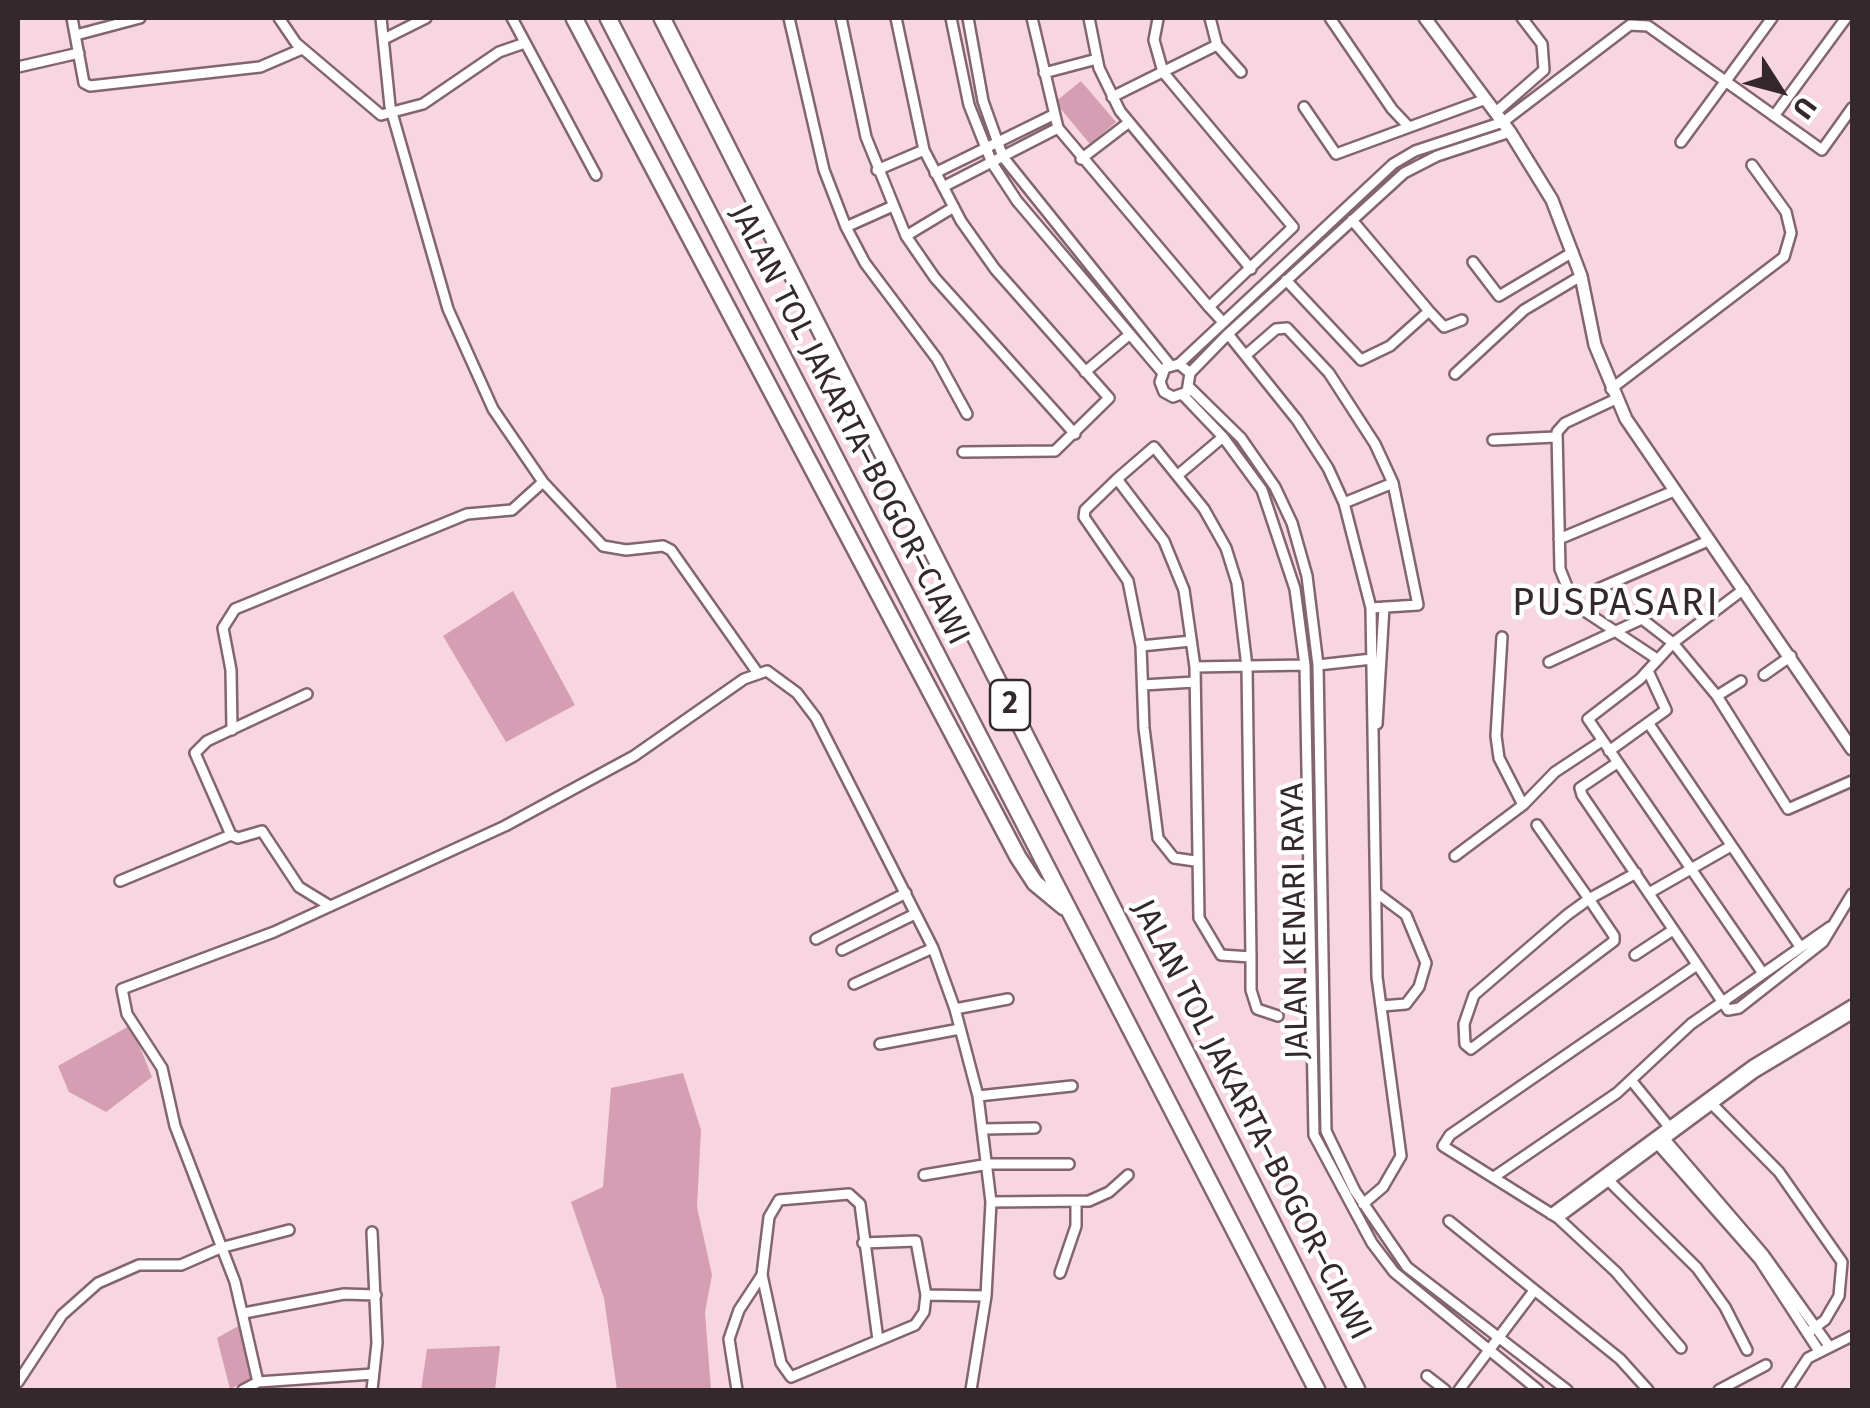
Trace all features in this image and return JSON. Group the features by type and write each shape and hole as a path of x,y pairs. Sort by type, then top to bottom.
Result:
{"highway":[{"path":"574,18 1018,857 1034,883 1067,909"},
{"name":"JALAN TOL JAKARTA–BOGOR–CIAWI","path":"608,18 1316,1390"},
{"name":"JALAN TOL JAKARTA–BOGOR–CIAWI","path":"662,18 1357,1390"}],"street":[{"path":"72,18 84,83 90,86 260,67 302,48"},
{"path":"76,35 140,18"},
{"path":"279,18 302,48 381,116 423,104 499,52 522,44"},
{"path":"382,18 385,81 454,324 493,409 543,482 603,546 626,550 663,546 670,550 758,672"},
{"path":"384,39 426,18"},
{"path":"512,18 522,44 596,175"},
{"path":"789,18 824,170 846,227 865,263 937,358 968,414"},
{"path":"841,18 877,170 906,236 935,278 1075,434"},
{"path":"896,18 924,150 954,207 995,269 1109,398 1075,434 1050,452 963,452"},
{"path":"951,18 969,105 992,163 1017,201 1130,334 1170,367 1190,372"},
{"path":"968,18 983,101 1003,157 1170,367"},
{"path":"1032,18 1058,128 1222,322"},
{"path":"1090,18 1097,58 1112,97 1128,122 1251,269"},
{"path":"1210,18 1217,45 1241,72"},
{"path":"1330,18 1408,127"},
{"path":"1425,18 1503,122 1552,200 1573,252 1595,345 1614,394 1674,491 1852,749"},
{"path":"1522,18 1542,44 1544,70 1503,122 1415,151 1392,164 1170,367 1164,392 1187,392 1190,372 1228,334 1352,220 1420,164 1503,122 1636,23 1648,26 1822,150 1852,108"},
{"path":"1681,142 1772,18"},
{"path":"1774,116 1846,18"},
{"path":"1158,19 1154,40 1164,72 1292,222 1292,232 1210,307"},
{"path":"1112,97 1217,45"},
{"path":"18,66 79,53"},
{"path":"1044,73 1097,58"},
{"path":"1304,108 1336,154 1486,99"},
{"path":"935,173 1053,115"},
{"path":"1081,159 1128,122"},
{"path":"943,187 1058,128"},
{"path":"877,170 924,150"},
{"path":"1657,659 1568,598 1560,569 1555,437 1564,423 1614,394 1784,257 1791,233 1786,212 1752,165"},
{"path":"846,227 893,206"},
{"path":"906,236 954,207"},
{"path":"1352,220 1444,327 1462,320"},
{"path":"1473,262 1496,295 1501,296 1573,252"},
{"path":"1454,374 1524,310 1580,276"},
{"path":"1286,280 1360,360 1390,346 1429,311"},
{"path":"1246,355 1276,329 1287,328 1342,390 1393,483 1418,605 1371,608"},
{"path":"1085,372 1130,334"},
{"path":"1228,334 1312,442 1344,503 1371,608 1377,977 1401,1156 1383,1188 1363,1204"},
{"name":"JALAN KENARI RAYA","path":"1187,392 1262,490 1283,542 1295,589 1305,665 1314,1134 1394,1272 1538,1390"},
{"name":"JALAN KENARI RAYA","path":"1187,392 1241,438 1281,499 1307,576 1318,665 1326,1131 1350,1193 1363,1204 1407,1266 1566,1390"},
{"path":"1178,474 1223,437"},
{"path":"1493,440 1555,437"},
{"path":"1195,860 1174,858 1158,838 1141,646 1128,580 1084,517 1085,510 1154,447 1178,474 1226,548 1245,622 1254,1002 1262,1013 1278,1016"},
{"path":"1118,480 1164,541 1176,566 1191,641 1195,667 1195,860 1199,918 1224,957 1252,956"},
{"path":"232,730 230,670 223,628 236,609 467,514 512,510 543,482"},
{"path":"1344,503 1393,483"},
{"path":"1558,539 1674,491"},
{"path":"1598,588 1708,541"},
{"path":"1744,589 1673,643 1648,671 1590,715 1589,722 1762,972"},
{"path":"1375,731 1385,656 1384,607"},
{"path":"1549,662 1639,618 1673,643 1718,696 1789,809 1852,780"},
{"path":"1502,636 1495,703 1498,758 1522,805"},
{"path":"1141,646 1191,641"},
{"path":"1318,665 1385,656"},
{"path":"1764,675 1791,656"},
{"path":"1195,667 1305,665"},
{"path":"1610,751 1667,707 1648,671"},
{"path":"258,1382 244,1313 175,1126 162,1068 127,1014 120,992 274,932 431,862 587,782 758,672 772,672 810,707 933,948 960,1029 978,1096 990,1202 986,1296 971,1390"},
{"path":"1718,696 1741,681"},
{"path":"1143,685 1195,682"},
{"path":"307,694 232,730 195,753 231,835 238,838 262,830 299,887 330,906"},
{"path":"1649,724 1799,945"},
{"path":"1455,856 1522,805 1555,772 1602,742"},
{"path":"1617,763 1580,791 1730,1011 1740,1008 1818,947 1852,894"},
{"path":"1306,817 1318,816"},
{"path":"1537,825 1590,899 1614,936 1614,943 1478,1047 1467,1046 1465,1013 1474,994 1590,899 1636,873"},
{"path":"120,881 231,835"},
{"path":"1650,893 1731,846"},
{"path":"816,940 906,894"},
{"path":"1378,894 1406,915 1426,964 1418,987 1406,1004 1382,1006"},
{"path":"842,950 916,914"},
{"path":"1494,1177 1630,1080 1663,1046 1762,972 1830,927"},
{"path":"1635,955 1673,930"},
{"path":"854,984 933,948"},
{"path":"1681,1348 1616,1272 1554,1216 1445,1150 1444,1142 1697,965"},
{"path":"954,1008 1008,999"},
{"path":"1554,1216 1670,1128 1852,1005"},
{"path":"1709,1101 1852,1014"},
{"path":"880,1044 960,1029"},
{"path":"1630,1080 1670,1128"},
{"path":"978,1096 1072,1086"},
{"path":"1312,1094 1324,1092"},
{"path":"1709,1101 1779,1172 1842,1262 1839,1296 1813,1329"},
{"path":"983,1129 1035,1128"},
{"path":"1658,1138 1750,1243 1824,1348"},
{"path":"924,1176 988,1164 1069,1164"},
{"path":"990,1202 1076,1202 1109,1192 1128,1175"},
{"path":"1606,1178 1697,1268 1725,1307 1747,1350"},
{"path":"863,1243 916,1241 926,1306 915,1326 791,1377 781,1363 762,1274 769,1216 777,1201 849,1194 860,1204 863,1243 878,1340"},
{"path":"1060,1273 1076,1226 1076,1202"},
{"path":"1448,1222 1620,1359 1648,1390"},
{"path":"18,1382 62,1315 98,1283 139,1265 147,1268 163,1262 181,1266 220,1248 288,1230"},
{"path":"372,1232 376,1295 372,1390"},
{"path":"737,1390 728,1340 739,1310 762,1274"},
{"path":"1459,1390 1532,1292"},
{"path":"244,1313 344,1294 376,1295"},
{"path":"926,1295 986,1296"},
{"path":"1787,1390 1804,1362 1852,1336"},
{"path":"1721,1390 1766,1365"},
{"path":"243,1390 258,1382 374,1374"},
{"path":"1428,1376 1445,1390"}],"shaded area":[{"path":"1081,81 1116,122 1090,144 1055,102"},
{"path":"513,591 575,705 506,742 443,636"},
{"path":"131,1025 152,1077 106,1112 69,1092 58,1066"},
{"path":"683,1073 701,1130 697,1207 712,1275 705,1312 711,1390 617,1390 604,1298 571,1202 603,1187 611,1088"},
{"path":"240,1325 253,1378 230,1389 217,1338"},
{"path":"500,1346 495,1390 421,1390 427,1349"}],"district":[{"name":"PUSPASARI","path":"1616,604"}]}
